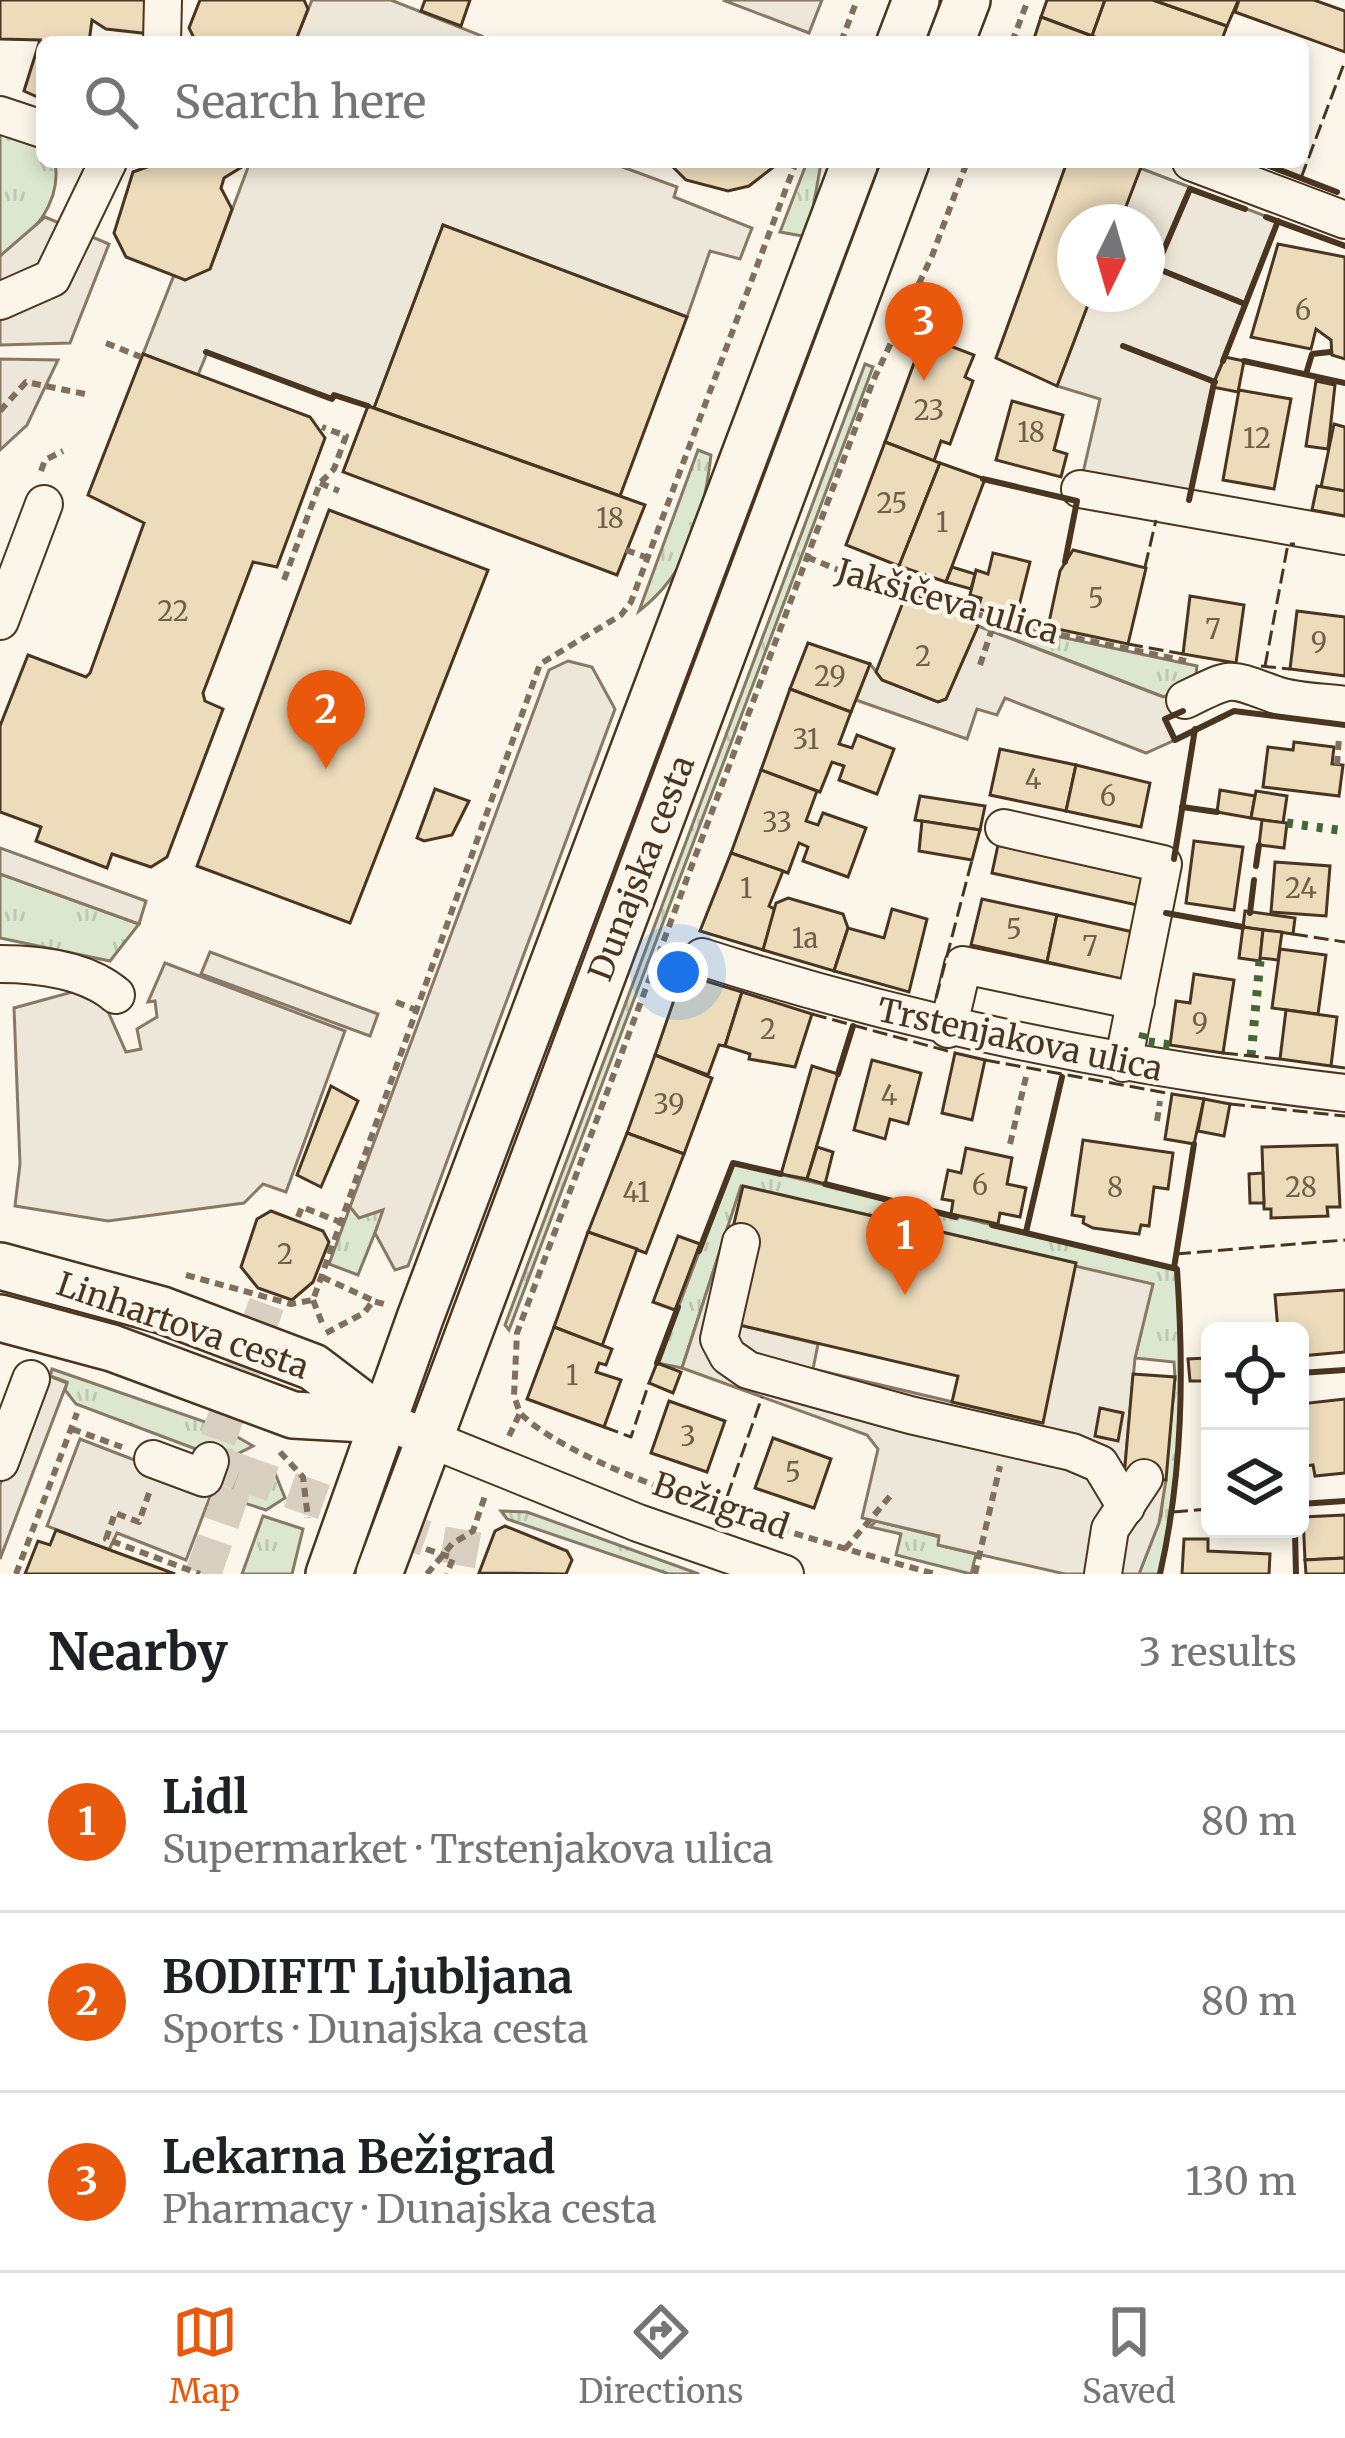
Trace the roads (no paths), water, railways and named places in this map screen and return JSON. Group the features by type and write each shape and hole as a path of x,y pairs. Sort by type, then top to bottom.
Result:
{"main road":[{"path":"902,36 916,0"},
{"path":"953,36 967,0"},
{"name":"Dunajska cesta","path":"329,1574 853,168"},
{"name":"Dunajska cesta","path":"379,1574 904,168"},
{"name":"Linhartova cesta","path":"0,1266 140,1303 313,1367 383,1420"},
{"name":"Linhartova cesta","path":"0,1318 112,1348 293,1415 383,1420"}],"street":[{"path":"162,36 163,0"},
{"path":"0,115 36,127"},
{"path":"0,301 52,278 105,168"},
{"path":"1207,168 1345,220"},
{"path":"1080,489 1345,536"},
{"path":"0,622 44,504"},
{"path":"1185,700 1226,680 1253,682 1276,695 1343,715"},
{"path":"1004,828 1163,864 1123,1063"},
{"name":"Trstenjakova ulica","path":"702,957 948,1029 1123,1063 1345,1093"},
{"path":"0,964 64,972 104,984 116,995"},
{"path":"948,1029 963,964 1136,1001"},
{"path":"741,1242 720,1321 719,1339 728,1356 773,1380 1100,1464 1130,1499 1132,1536 1126,1574"},
{"path":"0,1462 31,1379"},
{"name":"Bežigrad","path":"383,1420 638,1523 785,1574"},
{"path":"157,1461 204,1478 210,1461"},
{"path":"1103,1574 1110,1529 1130,1499"}],"tunnel":[{"path":"203,1574 239,1472 210,1461 272,1289"},
{"path":"239,1472 442,1544 492,1553"}],"place":[{"name":"Lekarna Bežigrad","path":"924,381"},
{"name":"BODIFIT Ljubljana","path":"326,769"},
{"name":"Lidl","path":"905,1295"}]}
